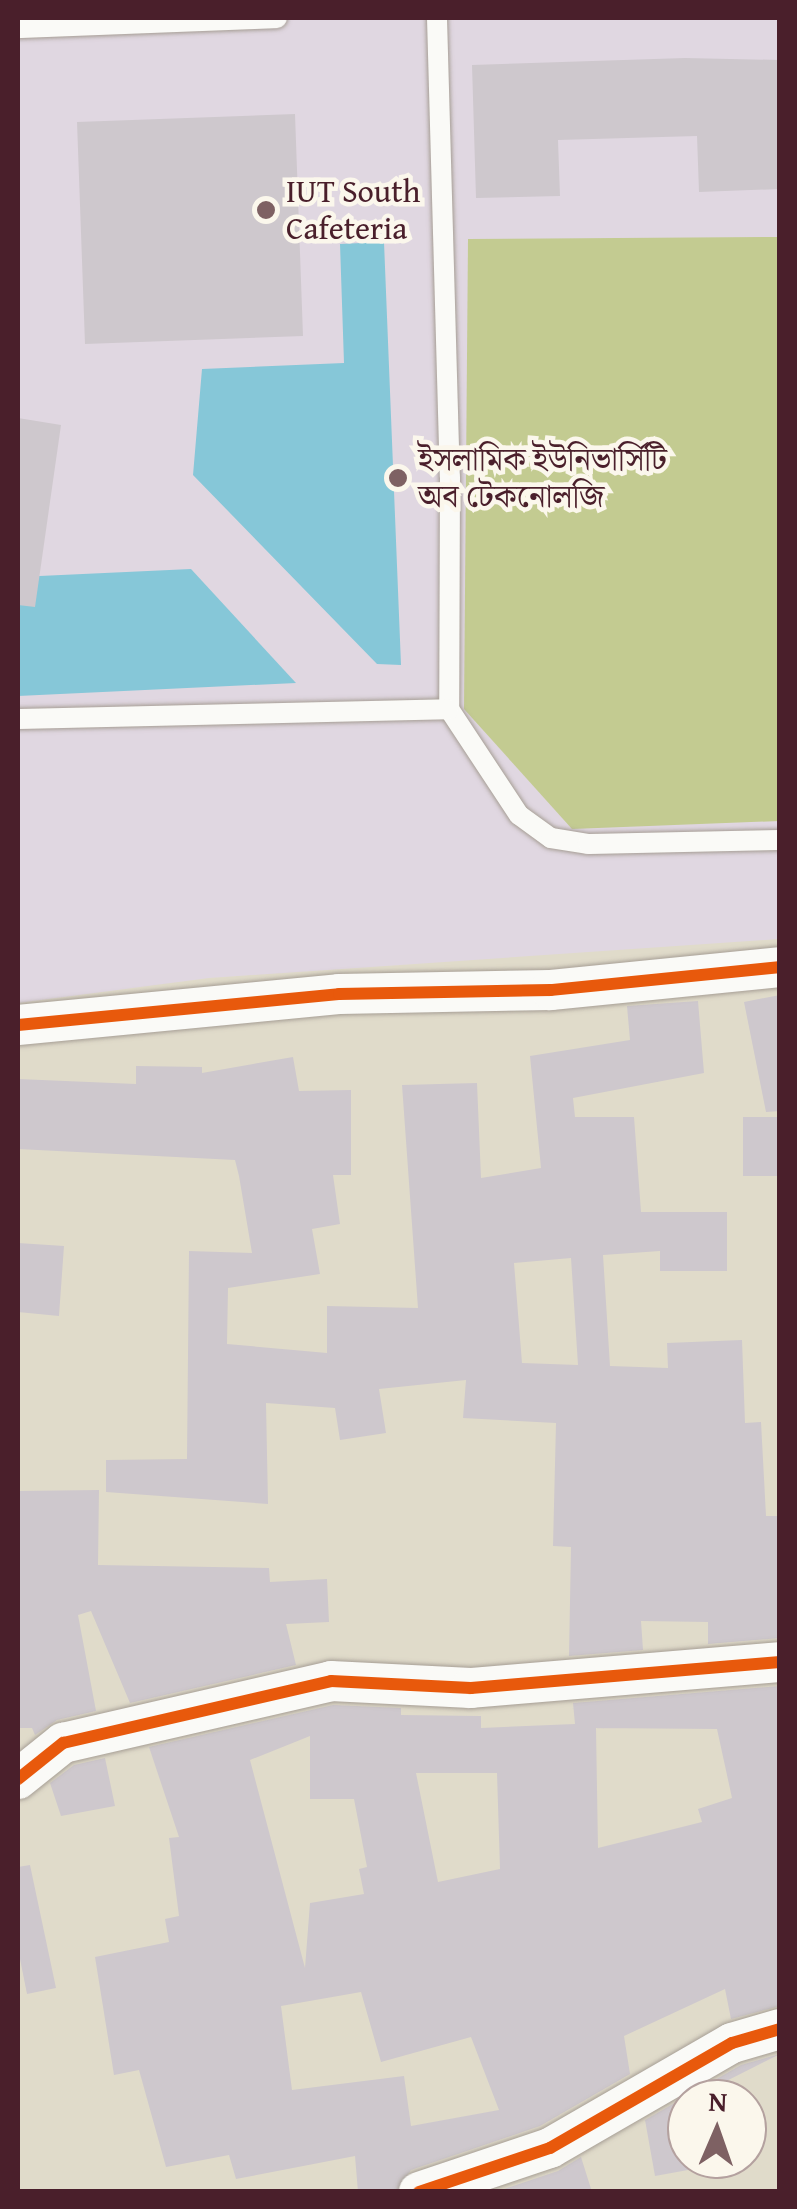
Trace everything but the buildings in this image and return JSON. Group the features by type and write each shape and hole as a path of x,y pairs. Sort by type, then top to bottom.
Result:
{"street":[{"path":"18,1025 339,994 551,990 780,967"},
{"path":"18,1780 63,1742 331,1682 471,1688 780,1662"},
{"path":"418,2192 550,2148 732,2043 780,2029"}],"lane":[{"path":"18,28 277,18"},
{"path":"437,18 450,477 449,710 519,814 552,838 588,844 780,840"},
{"path":"18,719 449,710"}],"shaded area":[{"name":"ইসলামিক ইউনিভার্সিটি অব টেকনোলজি","path":"18,18 779,18 779,939 209,978 18,1003"}],"green space":[{"path":"779,237 779,821 572,829 464,709 468,239"}],"water":[{"path":"384,242 401,665 377,664 193,475 202,369 344,363 340,244"},
{"path":"191,569 296,683 18,696 18,577"}],"cycle path":[{"path":"18,1025 339,994 551,990 780,967"},
{"path":"18,1779 63,1743 331,1681 471,1688 780,1662"},
{"path":"419,2192 550,2148 732,2043 780,2029"}],"place":[{"name":"IUT South Cafeteria","path":"266,210"},
{"name":"ইসলামিক ইউনিভার্সিটি অব টেকনোলজি","path":"398,478"}]}
